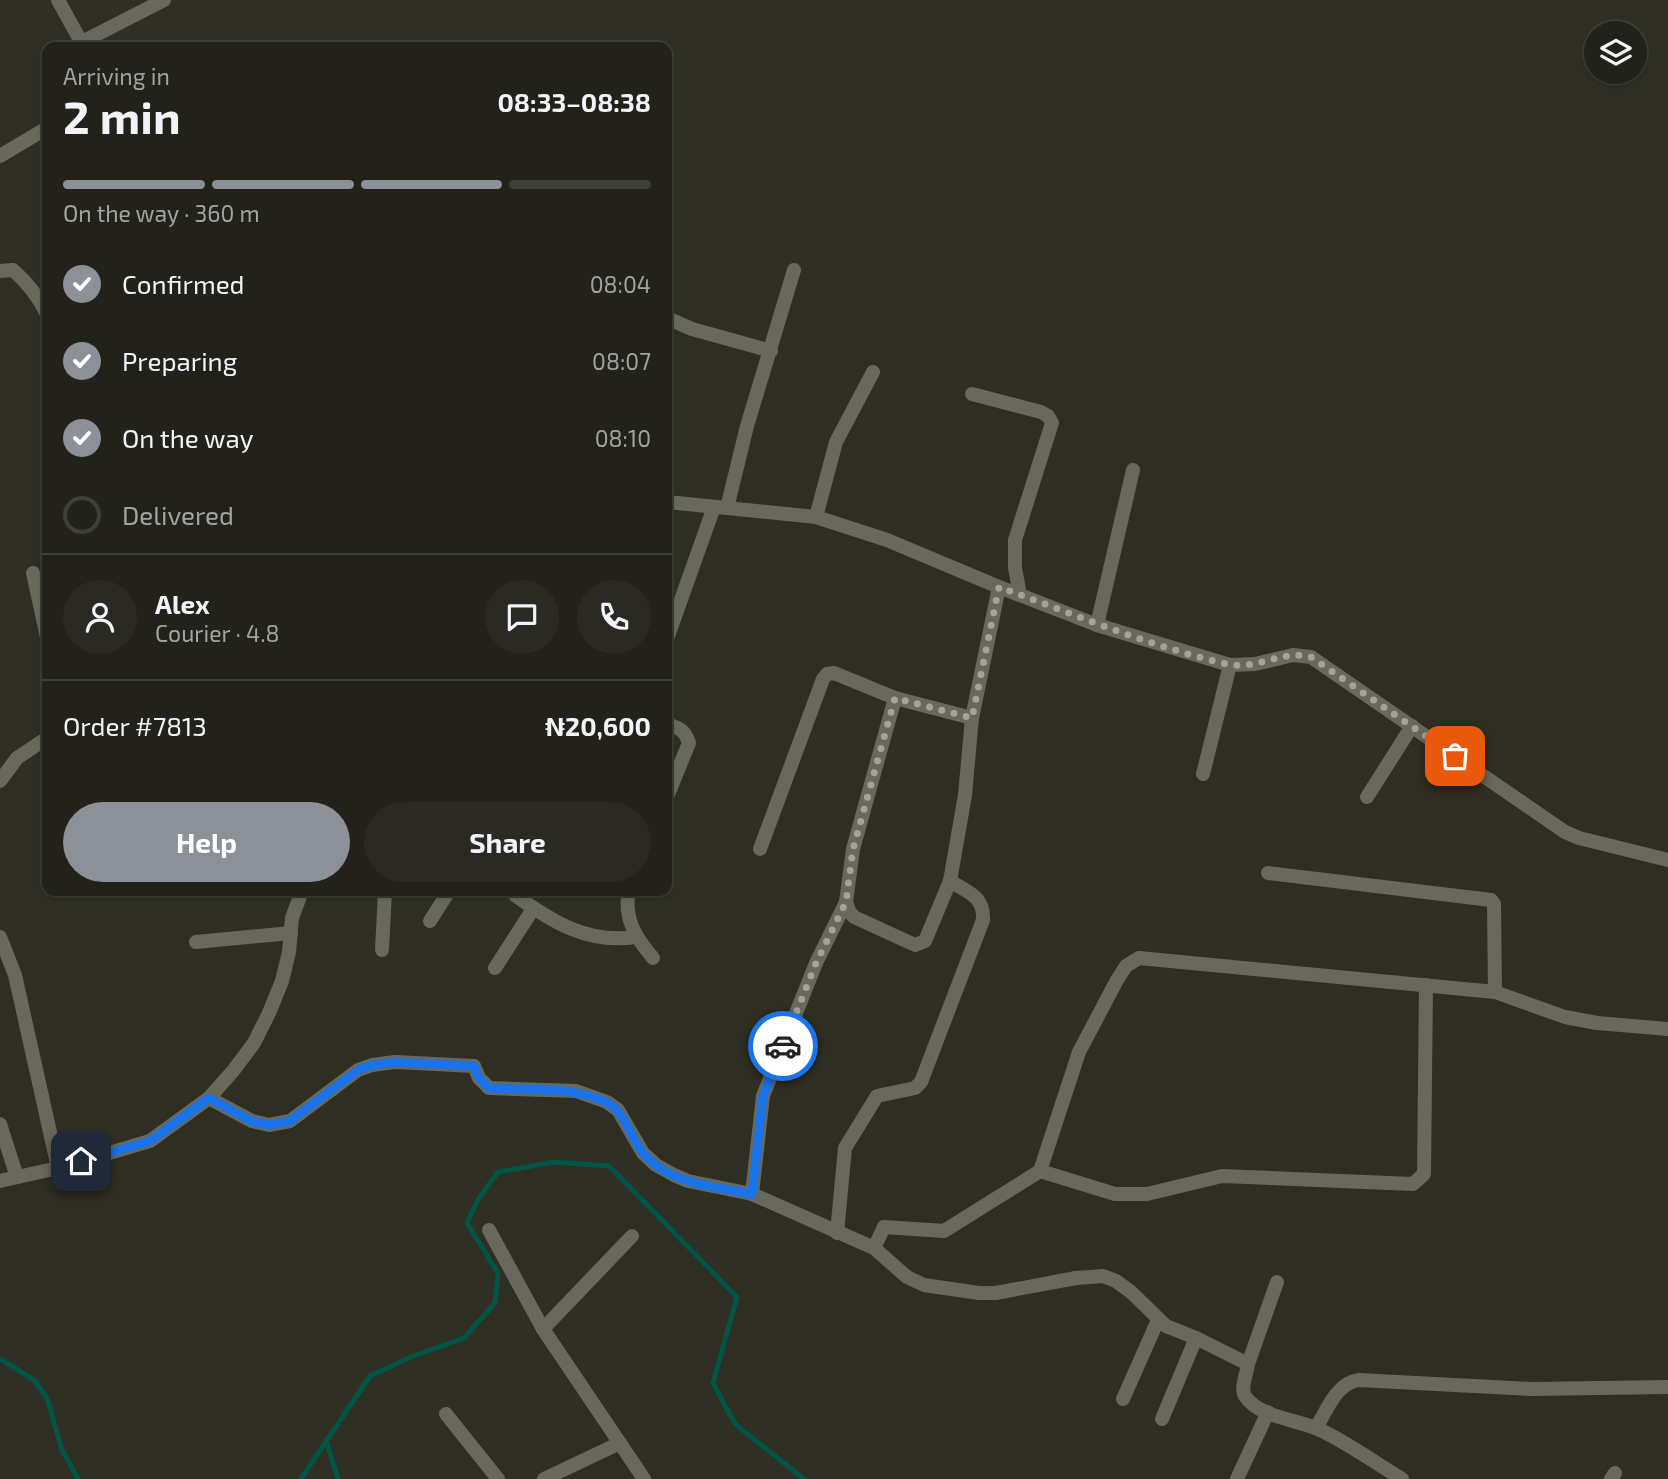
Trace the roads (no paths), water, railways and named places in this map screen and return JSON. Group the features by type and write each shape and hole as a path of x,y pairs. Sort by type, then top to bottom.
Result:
{"street":[{"path":"58,0 81,42"},
{"path":"88,42 164,0"},
{"path":"0,156 42,131"},
{"path":"0,271 13,270 35,292 42,305"},
{"path":"672,627 720,507 771,351 794,270"},
{"path":"672,320 692,329 771,351"},
{"path":"816,517 835,442 873,372"},
{"path":"972,394 1041,412 1048,416 1052,424 1015,540 1015,568 1020,595"},
{"path":"1097,625 1132,470"},
{"path":"672,502 816,517 887,540 1097,625 1230,665 1255,664 1293,655 1311,657 1565,832 1579,838 1668,860"},
{"path":"33,573 42,614"},
{"path":"846,902 854,917 915,945 925,941 950,881 965,795 972,718 999,587"},
{"path":"1203,774 1230,665"},
{"path":"760,849 822,679 827,674 834,673 895,698 972,718"},
{"path":"752,1194 763,1096 816,963 846,902 853,849 895,698"},
{"path":"672,726 686,733 689,743 672,785"},
{"path":"1367,797 1412,726"},
{"path":"0,781 17,758 42,741"},
{"path":"1268,873 1491,900 1494,904 1495,992"},
{"path":"837,1233 848,1142 877,1096 915,1088 921,1082 983,920 984,906 950,881"},
{"path":"0,1181 58,1168 150,1141 209,1098 254,1044 282,981 292,918 300,896"},
{"path":"382,950 385,896"},
{"path":"430,921 446,896"},
{"path":"518,896 533,909 569,930 594,937 635,937"},
{"path":"629,896 628,909 635,937 653,958"},
{"path":"495,968 533,909"},
{"path":"196,942 291,933"},
{"path":"0,937 15,975 58,1168"},
{"path":"874,1248 884,1227 944,1231 1040,1171 1080,1052 1117,979 1126,966 1139,958 1495,992 1565,1017 1597,1023 1668,1029"},
{"path":"1040,1171 1115,1194 1147,1194 1222,1176 1413,1184 1424,1174 1426,985"},
{"path":"209,1098 251,1121 269,1125 290,1121 358,1070 395,1062 474,1066 479,1078 489,1088 576,1091 607,1102 618,1110 643,1153 656,1165 688,1181 752,1194 874,1248 907,1277 924,1285 996,1293 1076,1278 1103,1276 1116,1280 1166,1326 1248,1364"},
{"path":"0,1124 17,1177"},
{"path":"489,1230 542,1329 644,1479"},
{"path":"542,1329 632,1236"},
{"path":"1277,1282 1248,1364 1243,1387 1245,1396 1268,1412 1316,1428 1402,1479"},
{"path":"1123,1399 1158,1320"},
{"path":"1162,1419 1196,1338"},
{"path":"1316,1428 1334,1396 1345,1385 1359,1380 1531,1389 1668,1387"},
{"path":"1237,1479 1268,1412"},
{"path":"446,1414 498,1479"},
{"path":"544,1479 620,1443"}],"waterway":[{"path":"301,1479 370,1376 411,1357 464,1338 495,1303 498,1273 467,1223 479,1198 498,1172 554,1162 609,1166 737,1297 713,1383 735,1424 804,1479"},
{"path":"0,1359 34,1380 47,1398 62,1450 78,1479"},
{"path":"326,1440 338,1479"}]}
